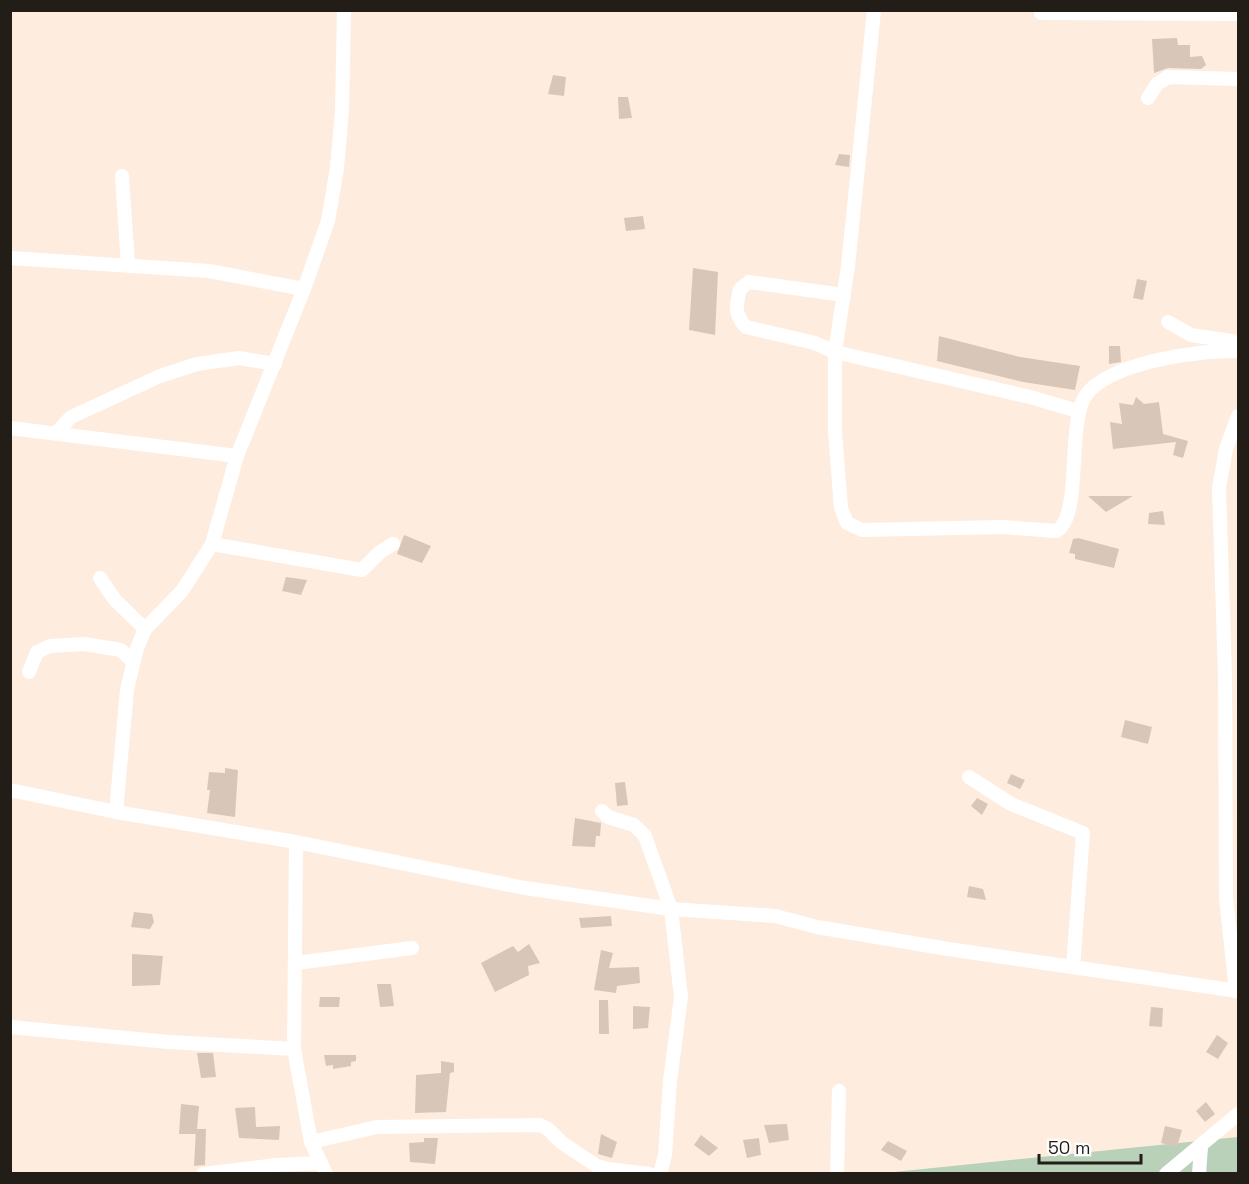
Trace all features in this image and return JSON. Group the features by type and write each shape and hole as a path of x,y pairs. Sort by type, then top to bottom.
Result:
{"street":[{"path":"116,812 127,690 134,655 145,629 182,591 213,544 237,456 304,289 328,221 337,168 342,110 344,10"},
{"path":"874,10 844,295 835,352 833,391 841,508 847,523 862,530 1003,527 1050,531 1061,528 1072,490 1078,411 1087,394 1101,381 1147,363 1200,352 1239,351"},
{"path":"1041,13 1239,14"},
{"path":"1148,98 1162,79 1168,77 1239,79"},
{"path":"122,176 128,265"},
{"path":"10,258 209,271 304,289"},
{"path":"844,295 749,282 740,289 737,302 739,320 746,327 815,343 835,352 1030,397 1078,411"},
{"path":"1168,322 1191,334 1239,342"},
{"path":"56,433 71,417 160,376 197,364 239,358 274,364"},
{"path":"10,790 116,812 296,842 525,888 671,909 776,916 828,929 1237,991 1226,898 1225,678 1219,488 1226,449 1239,416"},
{"path":"10,428 237,456"},
{"path":"213,544 362,570 380,552 393,544"},
{"path":"100,578 115,600 145,629"},
{"path":"29,672 37,652 50,646 84,644 121,650 134,655"},
{"path":"969,777 1011,804 1083,833 1073,967"},
{"path":"602,811 608,817 634,825 645,836 671,909 681,997 670,1081 665,1155 660,1173"},
{"path":"296,842 294,1049 311,1142 323,1168"},
{"path":"296,963 412,948"},
{"path":"10,1027 176,1043 294,1049"},
{"path":"837,1173 839,1091"},
{"path":"1166,1173 1239,1114"},
{"path":"311,1142 377,1127 540,1125 597,1166 649,1173"},
{"path":"1199,1173 1201,1147"},
{"path":"203,1173 301,1162 323,1168"}],"green space":[{"path":"1238,1137 1238,1173 884,1173"}],"building":[{"path":"1177,38 1178,45 1190,45 1190,57 1202,56 1206,65 1201,69 1168,68 1154,73 1152,39"},
{"path":"553,75 566,77 564,96 548,94"},
{"path":"618,97 628,97 632,118 619,119"},
{"path":"839,154 850,155 849,167 835,165"},
{"path":"643,216 645,229 626,231 624,218"},
{"path":"693,268 718,272 715,335 689,330"},
{"path":"1137,279 1147,281 1143,300 1133,298"},
{"path":"939,336 1020,357 1080,366 1075,390 1023,382 937,361"},
{"path":"1109,346 1120,346 1121,362 1109,364"},
{"path":"1136,397 1144,404 1159,402 1163,434 1188,441 1183,458 1173,455 1176,442 1113,449 1110,422 1122,424 1119,403 1133,405"},
{"path":"1088,496 1133,496 1106,512"},
{"path":"1163,511 1165,525 1148,524 1149,513"},
{"path":"404,535 431,546 422,563 397,554"},
{"path":"1078,538 1119,549 1114,568 1075,559 1075,554 1069,553 1073,539"},
{"path":"286,577 307,580 301,595 282,591"},
{"path":"1125,720 1152,727 1148,744 1121,737"},
{"path":"225,768 238,770 235,817 207,813 210,790 207,790 209,772 225,773"},
{"path":"1011,774 1025,780 1020,789 1007,783"},
{"path":"625,782 628,805 617,806 615,783"},
{"path":"977,798 988,804 982,815 971,806"},
{"path":"575,818 601,823 600,836 596,836 595,847 572,846"},
{"path":"969,886 983,889 986,900 967,897"},
{"path":"134,912 152,914 154,922 150,929 131,927"},
{"path":"611,916 612,926 581,928 579,918"},
{"path":"529,944 540,963 528,966 529,975 495,992 481,963 513,946 518,952"},
{"path":"601,950 613,953 609,968 639,967 640,983 617,986 616,993 594,990"},
{"path":"132,954 163,956 160,985 132,986"},
{"path":"377,984 391,984 394,1006 380,1007"},
{"path":"320,997 340,997 339,1007 319,1007"},
{"path":"599,1000 608,1000 609,1034 599,1034"},
{"path":"633,1006 650,1007 648,1028 633,1029"},
{"path":"1151,1007 1163,1008 1162,1027 1149,1026"},
{"path":"1217,1035 1228,1043 1218,1059 1206,1052"},
{"path":"197,1053 213,1053 216,1077 201,1078"},
{"path":"324,1055 356,1055 356,1061 351,1062 351,1066 333,1069 333,1065 326,1066"},
{"path":"441,1061 454,1063 454,1072 450,1073 446,1112 415,1113 416,1075 441,1073"},
{"path":"1206,1102 1215,1114 1205,1122 1196,1111"},
{"path":"181,1104 199,1106 197,1129 206,1129 205,1165 194,1166 196,1134 179,1134"},
{"path":"255,1107 256,1127 280,1126 279,1140 239,1138 235,1108"},
{"path":"787,1124 789,1140 769,1143 764,1125"},
{"path":"1165,1126 1182,1130 1177,1147 1161,1143"},
{"path":"601,1134 617,1142 612,1158 598,1154"},
{"path":"701,1135 718,1148 709,1156 694,1145"},
{"path":"424,1138 438,1138 435,1164 410,1162 409,1143 424,1142"},
{"path":"759,1138 761,1155 747,1158 743,1140"},
{"path":"888,1141 907,1151 901,1161 881,1150"}]}
